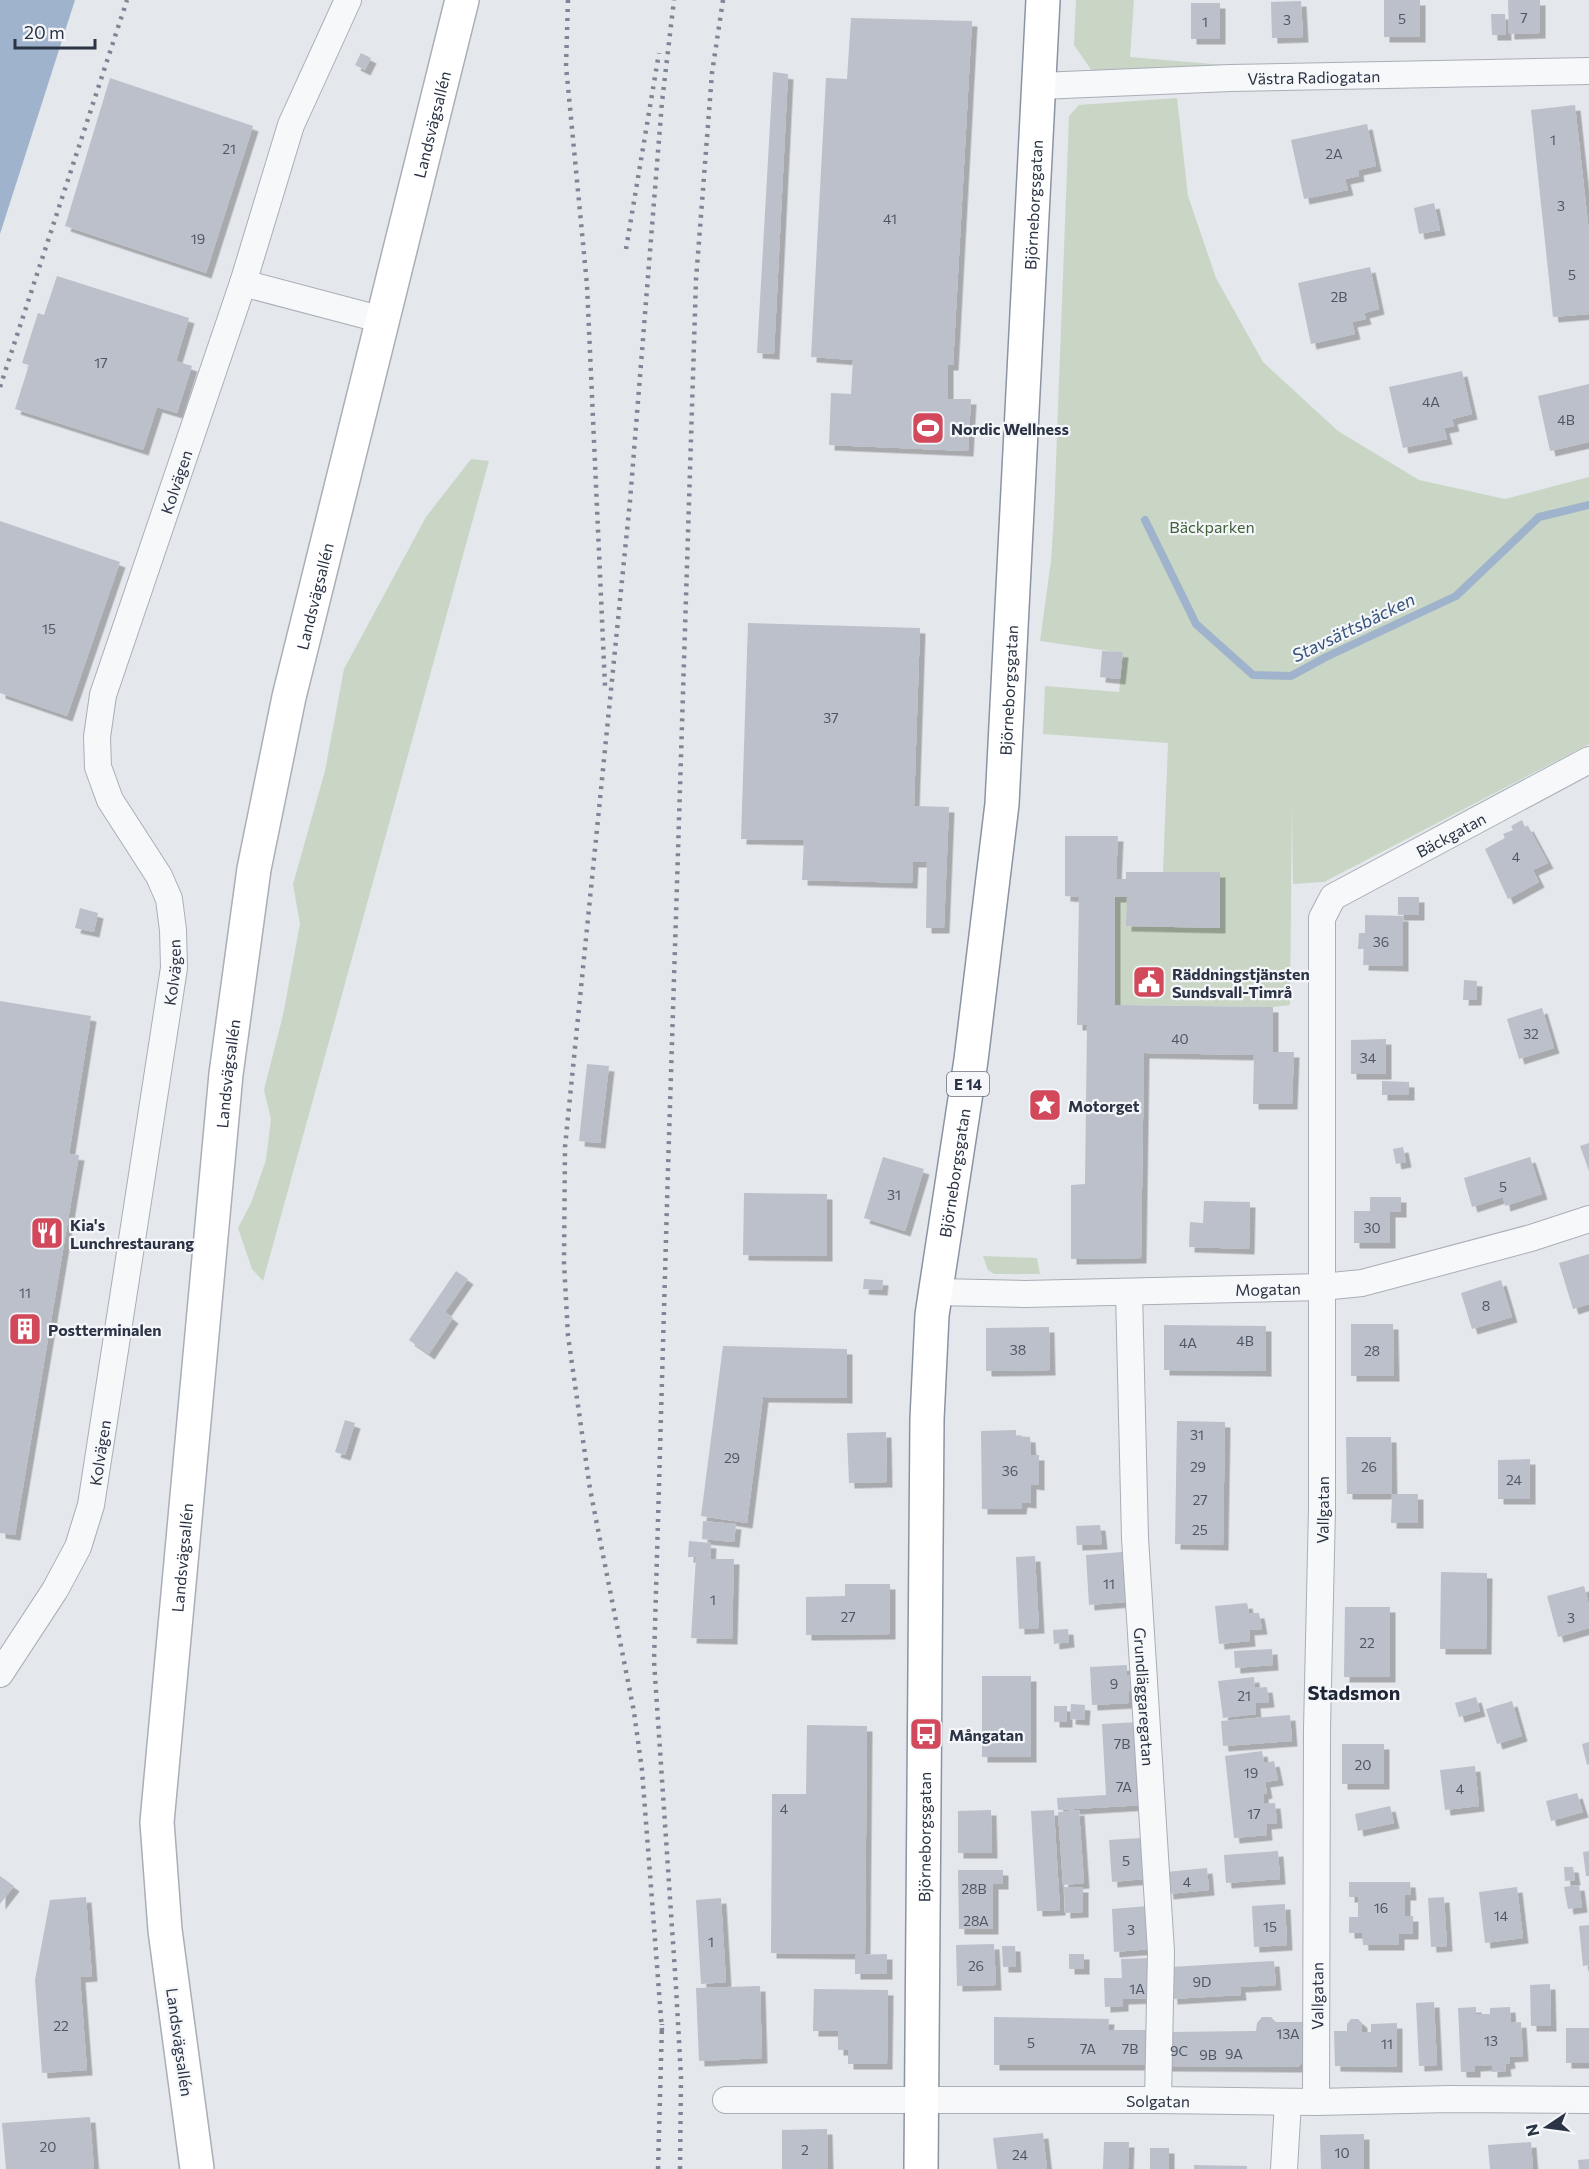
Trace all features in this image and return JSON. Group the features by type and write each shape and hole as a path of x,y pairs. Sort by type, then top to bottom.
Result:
{"main road":[{"name":"Landsvägsallén","path":"197,2169 165,1930 157,1822 226,1074 254,869 284,720 462,0"},
{"name":"Björneborgsgatan","path":"921,2169 927,1419 932,1315 971,1060 1002,804 1043,0"}],"street":[{"name":"Kolvägen","path":"0,1674 56,1590 78,1547 91,1505 174,968 169,899 159,876 110,800 98,767 97,737 103,695 243,283 291,125 348,0"},
{"name":"Västra Radiogatan","path":"1040,87 1230,78 1589,71"},
{"path":"243,283 383,320"},
{"name":"Bäckgatan","path":"1322,918 1333,897 1589,760"},
{"name":"Vallgatan","path":"1316,2102 1316,1857 1322,1508 1322,918"},
{"name":"Mogatan","path":"936,1292 1013,1294 1129,1292 1322,1287 1362,1283 1531,1238 1589,1219"},
{"name":"Grundläggaregatan","path":"1129,1292 1135,1538 1161,1952 1158,2100"},
{"name":"Solgatan","path":"726,2100 1316,2102 1451,2099 1589,2100"},
{"path":"1284,2169 1288,2102"}],"green space":[{"path":"1076,0 1134,0 1130,57 1247,67 1092,71 1074,45"},
{"name":"Bäckparken","path":"1177,98 1188,196 1216,278 1263,362 1338,431 1419,480 1505,499 1589,477 1589,744 1324,882 1293,884 1292,804 1290,1005 1273,1007 1115,1005 1115,897 1127,897 1127,926 1219,928 1220,872 1163,872 1168,743 1043,734 1045,686 1119,692 1123,653 1040,641 1051,561 1054,515 1069,116 1079,105"},
{"path":"471,459 489,461 263,1281 252,1269 238,1228 251,1203 266,1160 271,1119 264,1090 283,1015 300,924 293,884 325,771 344,669 426,517"},
{"path":"983,1256 1037,1258 1040,1274 994,1274 988,1270"}],"water":[{"path":"0,0 75,0 0,234"}],"building":[{"path":"1384,0 1420,0 1420,37 1384,37"},
{"path":"1508,0 1540,0 1540,33 1509,34"},
{"path":"1301,1 1303,37 1272,38 1271,2"},
{"path":"1191,3 1220,3 1220,39 1191,39"},
{"path":"1491,14 1505,14 1506,35 1492,35"},
{"path":"851,18 972,21 953,365 948,365 948,399 971,399 968,451 829,445 831,393 851,394 853,360 811,357 826,78 847,79"},
{"path":"361,53 371,58 365,70 355,65"},
{"path":"773,72 788,74 774,354 757,353"},
{"path":"110,78 253,126 206,273 65,226"},
{"path":"1575,105 1589,233 1589,314 1553,317 1531,110"},
{"path":"1367,124 1376,166 1358,170 1359,176 1345,179 1348,190 1304,199 1291,140"},
{"path":"1434,203 1440,230 1419,234 1414,208"},
{"path":"1370,267 1379,309 1364,313 1366,319 1352,322 1355,334 1311,344 1298,283"},
{"path":"57,276 189,318 176,361 192,366 177,413 157,407 143,450 15,409 29,365 22,363 38,313 44,315"},
{"path":"1462,371 1472,414 1452,419 1454,426 1444,428 1447,439 1403,448 1389,387"},
{"path":"1589,384 1589,442 1550,451 1538,396"},
{"path":"0,521 120,562 67,716 0,693"},
{"path":"748,623 920,628 914,806 949,807 944,928 926,928 927,862 913,862 912,883 802,880 804,840 741,839"},
{"path":"1102,651 1123,652 1120,679 1100,677"},
{"path":"1522,820 1525,827 1528,826 1548,863 1533,870 1539,882 1508,899 1485,849 1505,838 1503,834 1513,830 1511,826"},
{"path":"1065,836 1118,836 1116,879 1126,879 1126,872 1220,872 1220,928 1126,926 1127,897 1115,897 1115,1005 1273,1007 1273,1052 1294,1052 1292,1104 1253,1104 1254,1055 1144,1053 1141,1258 1071,1259 1071,1185 1085,1184 1087,1025 1077,1025 1079,897 1065,896"},
{"path":"1398,897 1419,897 1419,915 1398,915"},
{"path":"80,908 98,913 94,932 75,928"},
{"path":"1365,915 1403,916 1403,966 1363,965 1364,949 1358,949 1359,933 1365,933"},
{"path":"1464,980 1477,981 1476,1000 1463,1000"},
{"name":"Postterminalen","path":"0,1001 91,1016 69,1154 79,1155 15,1535 0,1533"},
{"path":"1542,1008 1554,1048 1519,1059 1507,1019"},
{"path":"1386,1039 1386,1074 1351,1074 1351,1040"},
{"path":"587,1064 609,1066 600,1143 579,1141"},
{"path":"1382,1081 1409,1082 1409,1095 1382,1095"},
{"path":"1589,1143 1589,1171 1580,1146"},
{"path":"1403,1147 1406,1162 1396,1164 1393,1149"},
{"path":"883,1157 924,1169 905,1231 864,1218"},
{"path":"1530,1157 1542,1194 1505,1206 1503,1197 1472,1207 1464,1178"},
{"path":"744,1193 827,1194 827,1256 743,1255"},
{"path":"1370,1197 1401,1197 1401,1212 1390,1212 1390,1243 1354,1243 1354,1211 1370,1211"},
{"path":"1204,1201 1250,1202 1249,1249 1189,1247 1190,1222 1203,1223"},
{"path":"1589,1254 1589,1304 1573,1309 1559,1263"},
{"path":"456,1271 468,1279 445,1312 453,1318 429,1354 409,1340"},
{"path":"864,1279 883,1280 882,1290 863,1289"},
{"path":"1501,1280 1512,1317 1472,1329 1461,1293"},
{"path":"1351,1324 1393,1324 1394,1376 1351,1376"},
{"path":"1164,1325 1266,1326 1266,1371 1164,1370"},
{"path":"1049,1327 1050,1370 986,1371 986,1328"},
{"path":"723,1346 847,1349 847,1398 763,1397 747,1523 701,1516"},
{"path":"345,1420 355,1423 345,1455 335,1452"},
{"path":"1177,1421 1225,1422 1223,1545 1175,1544"},
{"path":"1016,1430 1016,1436 1030,1437 1031,1455 1039,1455 1039,1485 1031,1484 1031,1503 1022,1502 1021,1509 982,1509 981,1431"},
{"path":"886,1432 887,1482 849,1483 847,1433"},
{"path":"1346,1437 1391,1437 1392,1494 1347,1494"},
{"path":"1530,1459 1530,1499 1498,1499 1498,1460"},
{"path":"1392,1494 1418,1494 1418,1523 1391,1523"},
{"path":"703,1521 736,1524 734,1542 702,1539"},
{"path":"1100,1525 1102,1544 1077,1545 1076,1526"},
{"path":"689,1541 711,1543 710,1559 734,1559 732,1639 691,1638 696,1557 688,1557"},
{"path":"1122,1552 1123,1575 1129,1575 1130,1590 1124,1590 1125,1602 1089,1605 1086,1555"},
{"path":"1035,1556 1039,1628 1019,1629 1016,1557"},
{"path":"1441,1572 1487,1573 1486,1649 1440,1649"},
{"path":"845,1584 890,1584 890,1634 806,1635 806,1597 845,1596"},
{"path":"1584,1586 1589,1605 1589,1628 1558,1637 1547,1596"},
{"path":"1247,1603 1249,1613 1259,1613 1262,1629 1249,1630 1250,1641 1219,1644 1215,1606"},
{"path":"1345,1607 1390,1607 1390,1677 1344,1677"},
{"path":"1068,1629 1069,1642 1054,1644 1053,1630"},
{"path":"1272,1649 1273,1665 1235,1668 1234,1651"},
{"path":"1127,1665 1127,1676 1136,1675 1137,1691 1129,1691 1129,1703 1092,1705 1090,1667"},
{"path":"982,1676 1031,1676 1031,1757 982,1757"},
{"path":"1254,1677 1255,1688 1267,1687 1269,1702 1255,1703 1256,1714 1223,1718 1218,1681"},
{"path":"1476,1697 1480,1711 1459,1717 1455,1703"},
{"path":"1512,1701 1522,1736 1497,1744 1486,1709"},
{"path":"1071,1704 1085,1705 1084,1720 1070,1719"},
{"path":"1054,1706 1067,1706 1067,1722 1054,1722"},
{"path":"1290,1715 1292,1741 1223,1746 1221,1721"},
{"path":"1140,1722 1144,1805 1058,1810 1057,1798 1106,1795 1102,1724"},
{"path":"807,1725 867,1726 865,1954 771,1953 772,1794 806,1794"},
{"path":"1589,1742 1589,1764 1587,1765 1582,1744"},
{"path":"1342,1744 1384,1744 1384,1784 1342,1784"},
{"path":"1262,1751 1264,1763 1274,1761 1278,1780 1265,1782 1267,1793 1263,1794 1264,1804 1275,1803 1277,1823 1266,1824 1267,1835 1234,1838 1225,1756"},
{"path":"1475,1766 1479,1806 1445,1810 1440,1770"},
{"path":"1577,1793 1583,1812 1551,1821 1546,1801"},
{"path":"1390,1806 1394,1823 1358,1831 1355,1814"},
{"path":"991,1810 992,1853 958,1853 958,1811"},
{"path":"1054,1810 1060,1910 1037,1911 1031,1811"},
{"path":"1079,1810 1084,1883 1063,1885 1058,1812"},
{"path":"1141,1838 1144,1879 1112,1882 1109,1840"},
{"path":"1278,1851 1280,1879 1226,1883 1224,1855"},
{"path":"1589,1851 1589,1876 1586,1876 1583,1852"},
{"path":"1564,1867 1573,1867 1575,1880 1565,1881"},
{"path":"1207,1868 1209,1890 1168,1894 1166,1872"},
{"path":"958,1870 1003,1870 1003,1884 993,1884 993,1929 959,1929"},
{"path":"0,1876 14,1886 0,1904"},
{"path":"1349,1882 1410,1882 1411,1895 1405,1895 1405,1916 1413,1916 1413,1934 1399,1934 1399,1945 1363,1945 1362,1933 1349,1933 1349,1917 1358,1917 1358,1897 1349,1897"},
{"path":"1579,1885 1582,1907 1568,1909 1564,1887"},
{"path":"1064,1887 1083,1887 1083,1912 1065,1913"},
{"path":"1517,1887 1523,1938 1485,1943 1479,1892"},
{"path":"86,1897 92,1976 80,1977 87,2070 42,2073 35,1980 50,1900"},
{"path":"1444,1897 1447,1946 1431,1947 1428,1898"},
{"path":"721,1898 726,1982 701,1984 696,1900"},
{"path":"1285,1904 1287,1945 1254,1947 1252,1906"},
{"path":"1148,1906 1151,1949 1114,1952 1112,1909"},
{"path":"1589,1925 1589,1965 1583,1966 1579,1926"},
{"path":"994,1944 996,1985 957,1986 956,1945"},
{"path":"1002,1946 1015,1946 1016,1967 1003,1967"},
{"path":"887,1954 887,1974 855,1974 855,1955"},
{"path":"1069,1954 1084,1954 1084,1969 1069,1969"},
{"path":"1152,1958 1153,1998 1123,1999 1123,2006 1105,2007 1104,1978 1122,1978 1121,1959"},
{"path":"1274,1961 1276,1985 1240,1987 1241,1995 1172,1999 1170,1967"},
{"path":"1550,1984 1551,2026 1531,2026 1530,1985"},
{"path":"760,1986 762,2058 699,2061 696,1988"},
{"path":"814,1989 888,1990 887,2064 848,2064 848,2050 838,2050 838,2031 813,2031"},
{"path":"1434,2002 1437,2065 1419,2066 1416,2003"},
{"path":"1476,2007 1476,2014 1490,2014 1490,2008 1510,2007 1511,2023 1521,2022 1523,2056 1509,2057 1510,2063 1505,2064 1506,2071 1492,2072 1492,2065 1475,2066 1475,2072 1461,2072 1458,2008"},
{"path":"994,2017 1109,2019 1108,2030 1151,2030 1151,2065 994,2065"},
{"path":"1262,2017 1271,2017 1276,2022 1303,2022 1304,2060 1298,2067 1166,2066 1166,2032 1256,2031 1257,2023"},
{"path":"1351,2019 1358,2019 1362,2023 1362,2032 1371,2032 1371,2024 1397,2023 1397,2067 1335,2066 1334,2031 1347,2031 1347,2024"},
{"path":"1566,2028 1589,2028 1589,2063 1566,2063"},
{"path":"90,2117 94,2169 6,2169 2,2123"},
{"path":"827,2129 828,2169 782,2169 782,2130"},
{"path":"1043,2133 1047,2169 997,2169 993,2138"},
{"path":"1364,2134 1364,2169 1321,2169 1320,2135"},
{"path":"1104,2142 1129,2142 1128,2169 1103,2169"},
{"path":"1531,2142 1533,2169 1490,2169 1488,2145"},
{"path":"1150,2148 1169,2148 1169,2169 1150,2169"},
{"path":"1589,2159 1589,2169 1579,2169 1578,2160"},
{"path":"1194,2165 1247,2166 1247,2169 1194,2169"}],"waterway":[{"name":"Stavsättsbäcken","path":"1145,520 1196,624 1253,675 1291,676 1326,657 1456,596 1539,517 1589,505"}],"railway":[{"path":"0,387 127,0"},
{"path":"568,0 566,66 587,285 605,686"},
{"path":"662,2031 642,1770 634,1712 590,1489 568,1336 564,1263 565,1147 630,501 662,102 674,0"},
{"path":"680,2169 681,2077 654,1661 696,280 712,73 723,0"},
{"path":"626,249 659,53"},
{"path":"658,2169 662,2024"}],"place":[{"name":"Nordic Wellness","path":"928,428"},
{"name":"Räddningstjänsten Sundsvall-Timrå","path":"1149,982"},
{"name":"Motorget","path":"1045,1105"},
{"name":"Kia's Lunchrestaurang","path":"47,1233"},
{"name":"Postterminalen","path":"25,1329"},
{"name":"Mångatan","path":"926,1734"}],"district":[{"name":"Stadsmon","path":"1354,1692"}]}
